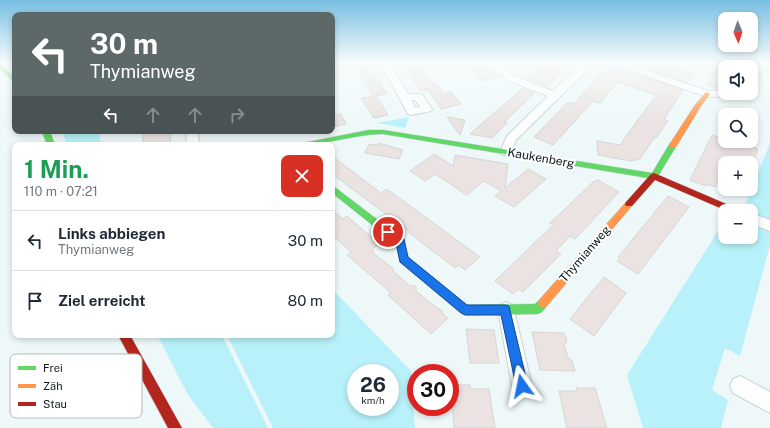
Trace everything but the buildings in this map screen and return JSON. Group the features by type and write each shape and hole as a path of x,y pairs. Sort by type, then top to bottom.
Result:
{"street":[{"path":"396,83 405,98"},
{"path":"523,83 556,95"},
{"path":"506,152 511,139 568,83"},
{"path":"674,83 707,94 718,94"},
{"path":"654,176 698,105 707,94"},
{"name":"Kaukenberg","path":"319,142 376,131 654,176 720,204"},
{"name":"Thymianweg","path":"335,190 400,242 403,259 465,310 538,309 654,176"},
{"path":"758,221 770,226"},
{"path":"506,310 522,386"},
{"path":"126,338 134,354"},
{"path":"142,368 174,428"},
{"path":"740,386 770,403"}],"shaded area":[{"path":"409,117 405,128 377,123"},
{"path":"63,134 99,134 101,142 66,142"},
{"path":"770,143 770,245 740,356 725,348 712,390 728,400 721,428 643,428 627,375 718,231 718,244 758,244 758,204 746,204 749,196 758,196 758,173"},
{"path":"335,292 407,367 407,416 414,416 415,428 273,428 228,338 335,338"},
{"path":"159,338 223,338 268,428 213,428 188,395"}],"traffic: fast":[{"path":"318,142 369,132 383,132 654,176 673,145"},
{"path":"47,134 50,142"},
{"path":"335,190 400,242 403,259 465,310 538,309 543,303"}],"traffic: slow":[{"path":"673,145 698,105 707,94"},
{"path":"543,303 629,204"}],"traffic: jam":[{"path":"629,204 654,176 719,204"},
{"path":"126,338 134,354"},
{"path":"142,368 175,428"}],"route":[{"path":"388,232 400,242 403,259 465,310 506,310 522,386"}]}
